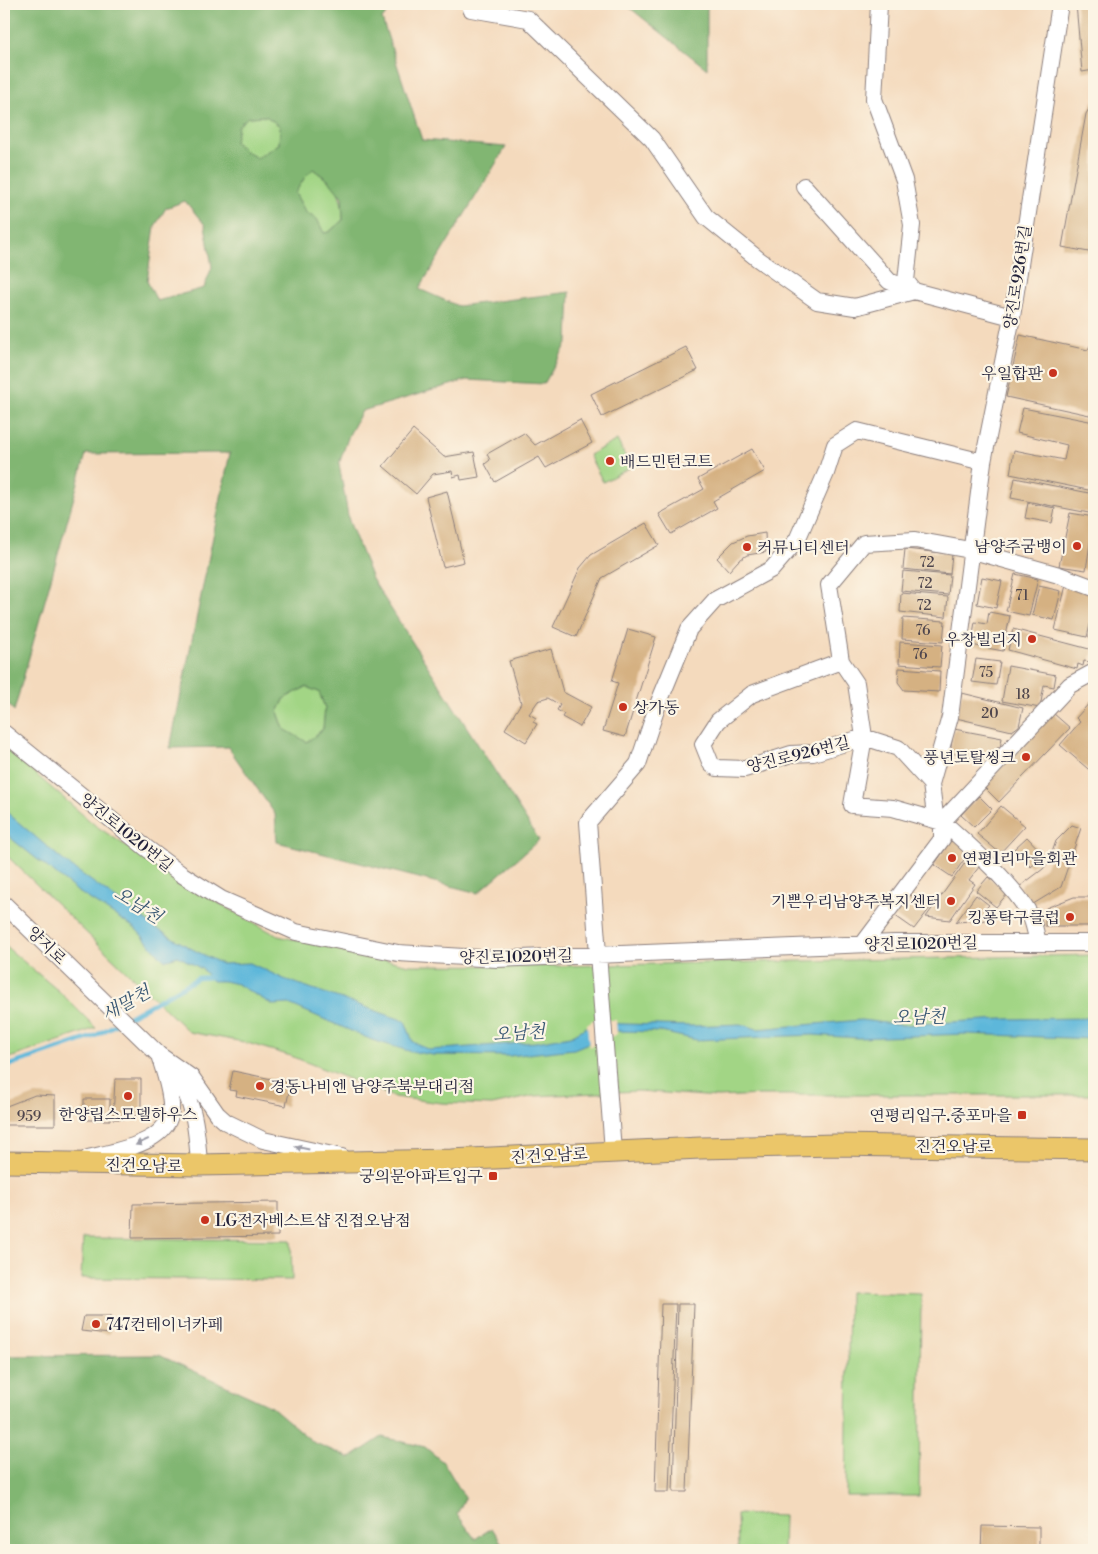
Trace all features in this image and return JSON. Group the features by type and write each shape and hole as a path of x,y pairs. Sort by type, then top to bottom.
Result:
{"main road":[{"name":"진건오남로","path":"4,1162 199,1165 366,1162 613,1151 836,1145 1094,1149"}],"street":[{"path":"879,4 874,99 904,180 912,225 906,281 914,292"},
{"name":"양진로926번길","path":"942,822 935,815 932,784 950,717 982,462 1012,317 1060,4"},
{"path":"471,9 528,19 652,139 706,217 758,259 817,301 855,307 914,292"},
{"path":"804,186 889,280 914,292 1012,317"},
{"path":"613,1151 588,822 638,764 657,707 689,629 715,600 772,570 797,540 826,473 834,444 857,430 982,462"},
{"name":"양진로926번길","path":"864,737 856,683 841,661 828,585 864,543 915,540 970,550 1059,575 1094,588"},
{"name":"양진로926번길","path":"841,661 752,694 718,721 703,744 711,764 717,768 745,769 791,754 813,753 864,737 898,748 932,784"},
{"path":"863,944 942,839 942,822 1070,685 1094,672"},
{"name":"양진로1020번길","path":"4,733 181,874 221,899 296,932 398,953 497,959 598,958 863,944 1094,943"},
{"path":"864,737 852,805 893,808 942,822 985,861 1013,892 1030,916 1038,943"},
{"name":"양지로","path":"4,904 159,1055"},
{"path":"159,1055 192,1078 217,1114 235,1127 263,1140 366,1162"},
{"path":"73,1163 133,1146 150,1138 164,1127 172,1105 159,1055"},
{"path":"159,1055 171,1068 191,1104 196,1120 199,1165"}],"green space":[{"path":"4,4 394,4 382,19 422,140 506,147 419,289 458,306 570,292 568,342 544,384 467,380 362,411 349,435 339,464 349,521 372,579 539,840 478,893 277,842 275,814 228,747 170,748 230,453 86,454 14,711 4,699","holes":["266,116 280,126 279,144 257,158 235,142 238,126 248,117","313,169 328,180 342,197 343,220 329,232 324,233 317,219 306,213 295,193 305,177","185,201 205,225 212,267 204,288 157,301 147,281 155,226 166,208","306,687 319,692 325,708 323,729 307,742 284,729 278,712 285,698"]},
{"path":"625,4 707,4 707,69"},
{"path":"266,116 280,126 279,144 257,158 235,142 238,126 248,117"},
{"path":"313,169 333,185 341,202 343,220 329,232 323,233 317,219 306,213 295,193 305,177"},
{"name":"배드민턴코트","path":"617,440 631,467 603,482 589,455"},
{"path":"306,687 319,692 325,708 323,729 307,743 284,729 278,712 285,698"},
{"path":"4,747 96,826 181,882 278,936 409,965 560,966 1094,955 1094,1095 760,1095 718,1097 638,1091 534,1096 492,1105 442,1103 394,1097 291,1056 244,1042 189,1032 4,853"},
{"path":"4,945 61,993 96,1028 4,1060"},
{"path":"83,1238 291,1240 292,1280 81,1278"},
{"path":"849,1292 921,1294 919,1496 846,1496"},
{"path":"159,1355 272,1407 313,1442 350,1458 382,1437 425,1447 444,1463 465,1498 457,1514 475,1539 492,1528 506,1550 4,1550 4,1356"},
{"path":"737,1514 784,1516 783,1550 738,1550"}],"water":[{"name":"오남천","path":"4,810 65,862 156,928 192,949 222,964 250,963 284,979 405,1021 413,1042 429,1050 536,1042 571,1036 594,1023 692,1026 740,1024 757,1029 861,1020 902,1025 1002,1019 1094,1018 1094,1039 966,1034 858,1038 813,1035 697,1040 661,1032 617,1031 574,1049 509,1056 433,1055 409,1051 372,1040 289,1004 273,1005 237,984 212,981 202,969 178,956 164,960 136,929 77,891 13,840 4,831"}],"pier":[{"path":"593,1020 616,1020 617,1034 589,1047 587,1024"}],"building":[{"path":"1076,4 1094,4 1094,70 1082,72"},
{"path":"1094,100 1094,253 1062,247 1086,114"},
{"name":"우일합판","path":"1020,335 1088,350 1094,337 1094,416 1006,397"},
{"path":"686,347 698,370 602,417 591,394"},
{"path":"1023,408 1094,422 1093,491 1010,474 1014,450 1064,460 1067,445 1017,433"},
{"path":"580,420 592,443 546,468 539,457 495,482 485,464 490,460 487,454 524,433 535,445"},
{"path":"413,430 444,457 474,452 479,477 461,480 460,475 453,477 452,471 433,474 416,494 383,466"},
{"path":"752,449 765,471 713,501 717,508 671,534 659,514 704,489 698,479"},
{"path":"1015,478 1094,494 1094,514 1011,498"},
{"path":"447,491 464,562 443,567 426,497"},
{"path":"1028,503 1055,508 1052,523 1025,518"},
{"name":"남양주굼뱅이","path":"1070,513 1094,517 1086,570 1059,566"},
{"path":"646,523 659,545 602,578 576,637 553,627 580,568 591,555"},
{"name":"커뮤니티센터","path":"765,533 766,552 747,555 729,571 717,558 733,542 747,536"},
{"path":"905,549 952,554 950,574 903,569"},
{"path":"903,571 950,575 948,595 901,591"},
{"path":"1015,574 1038,579 1029,616 1006,611"},
{"path":"982,577 1002,581 996,608 977,604"},
{"path":"1066,585 1094,592 1094,609 1087,637 1055,630"},
{"path":"1039,586 1061,591 1054,620 1032,615"},
{"path":"901,593 948,597 946,617 900,612"},
{"path":"989,612 1010,616 1003,651 971,645 975,622 987,624"},
{"path":"903,618 945,621 943,642 902,639"},
{"path":"1094,618 1094,639 1089,637"},
{"name":"상가동","path":"628,629 656,637 625,737 603,731 618,683 612,681"},
{"name":"우창빌리지","path":"1013,629 1093,650 1090,662 1084,661 1083,666 1078,664 1077,669 1008,650"},
{"path":"900,642 942,645 940,667 899,664"},
{"path":"551,649 563,692 591,707 580,727 562,717 564,714 557,710 560,705 548,698 538,701 529,714 536,718 533,722 537,724 526,742 505,729 521,703 509,661"},
{"path":"976,659 1000,662 996,685 972,682"},
{"path":"1008,666 1056,675 1054,687 1044,685 1040,708 1002,701"},
{"path":"899,668 940,671 939,692 904,690 898,682"},
{"path":"962,693 1023,708 1019,726 1012,731 956,718"},
{"path":"1091,701 1094,704 1094,774 1060,745 1080,722 1076,718"},
{"name":"풍년토탈씽크","path":"1053,713 1070,728 999,802 983,786"},
{"path":"954,729 1002,738 1000,748 997,748 996,754 993,753 992,761 950,753"},
{"path":"979,796 992,809 974,827 961,815"},
{"path":"1001,806 1025,826 1000,853 977,834"},
{"path":"1072,825 1081,828 1061,887 1030,906 1019,887 1043,869 1049,861 1056,841"},
{"path":"1027,837 1044,855 1031,867 1014,849"},
{"name":"연평1리마을회관","path":"953,838 970,851 952,877 934,865"},
{"name":"기쁜우리남양주복지센터","path":"970,856 976,861 973,864 979,867 969,880 975,884 950,920 926,917"},
{"path":"988,877 1008,893 996,907 976,891"},
{"path":"909,894 930,908 914,929 894,915"},
{"path":"976,895 989,905 985,909 992,914 988,920 956,922"},
{"name":"킹퐁탁구클럽","path":"1074,897 1094,897 1094,926 1045,926 1046,908"},
{"name":"경동나비엔 남양주북부대리점","path":"233,1071 291,1083 286,1106 236,1096 237,1091 229,1090"},
{"name":"한양립스모델하우스","path":"115,1079 141,1079 141,1113 127,1119 113,1119"},
{"path":"35,1095 55,1096 55,1125 4,1125 4,1107"},
{"path":"84,1099 110,1099 110,1120 84,1120"},
{"name":"LG전자베스트샵 진접오남점","path":"278,1202 278,1236 132,1238 133,1204"},
{"path":"661,1304 676,1304 669,1492 655,1492"},
{"path":"678,1304 694,1304 687,1492 673,1492"},
{"name":"747컨테이너카페","path":"84,1316 110,1316 110,1334 81,1331"},
{"path":"982,1526 1039,1527 1039,1550 981,1550"}],"waterway":[{"name":"새말천","path":"4,1067 95,1036 198,978 212,977"}],"place":[{"name":"우일합판","path":"1053,373"},
{"name":"배드민턴코트","path":"610,461"},
{"name":"남양주굼뱅이","path":"1077,546"},
{"name":"커뮤니티센터","path":"747,547"},
{"name":"우창빌리지","path":"1032,639"},
{"name":"상가동","path":"623,707"},
{"name":"풍년토탈씽크","path":"1026,757"},
{"name":"연평1리마을회관","path":"952,858"},
{"name":"기쁜우리남양주복지센터","path":"951,901"},
{"name":"킹퐁탁구클럽","path":"1070,917"},
{"name":"경동나비엔 남양주북부대리점","path":"260,1086"},
{"name":"한양립스모델하우스","path":"128,1096"},
{"name":"연평리입구.중포마을","path":"1022,1115"},
{"name":"궁의문아파트입구","path":"493,1176"},
{"name":"LG전자베스트샵 진접오남점","path":"205,1220"},
{"name":"747컨테이너카페","path":"96,1324"}]}
